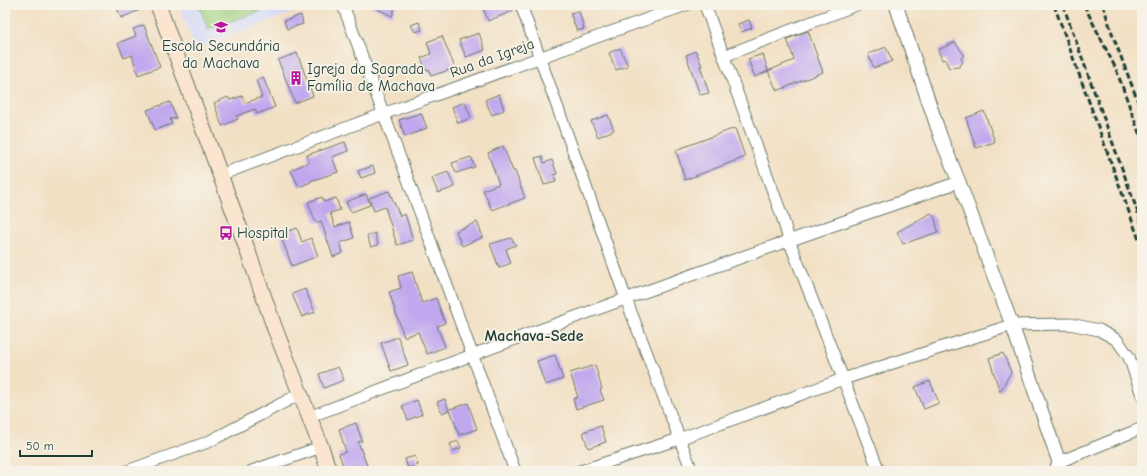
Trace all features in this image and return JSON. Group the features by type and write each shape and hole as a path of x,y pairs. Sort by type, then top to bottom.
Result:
{"main road":[{"path":"158,5 300,394 321,447 328,471"}],"street":[{"path":"342,5 473,354 515,471"},
{"path":"521,5 626,299 692,471"},
{"name":"Rua da Igreja","path":"220,175 539,57 686,5"},
{"path":"705,5 789,240 880,471"},
{"path":"724,56 856,5"},
{"path":"896,5 941,138 959,182 1012,325 1057,469 1142,428"},
{"path":"309,418 473,354 789,240 959,182"},
{"path":"580,471 679,439 843,379 1012,325 1070,324 1099,330 1117,340 1129,357 1142,395"},
{"path":"127,471 208,442 300,394"},
{"path":"252,471 321,447"}],"shaded area":[{"name":"Escola Secundária da Machava","path":"179,5 312,5 196,49"}],"green space":[{"path":"199,5 279,5 208,29"}],"building":[{"path":"116,5 149,5 149,6 121,18"},
{"path":"369,5 396,5 392,16"},
{"path":"482,5 510,5 513,11 488,21"},
{"path":"579,11 584,29 577,31 570,13"},
{"path":"301,15 303,24 287,29 284,21"},
{"path":"749,20 752,28 741,32 738,24"},
{"path":"419,22 422,30 415,32 411,25"},
{"path":"144,25 160,67 138,75 132,55 124,58 118,43 136,36 133,29"},
{"path":"808,31 823,72 777,91 768,71 794,60 787,39"},
{"path":"479,33 485,50 466,57 459,40"},
{"path":"442,36 455,68 431,76 429,69 426,70 421,58 431,54 427,42"},
{"path":"955,42 964,55 961,58 963,62 959,67 949,68 945,59 942,60 938,50"},
{"path":"886,47 892,61 874,68 868,54"},
{"path":"620,48 628,66 616,70 609,53"},
{"path":"696,51 702,66 700,66 709,93 700,95 686,55"},
{"name":"Igreja da Sagrada Família de Machava","path":"297,53 313,96 295,103 278,60"},
{"path":"763,54 768,71 755,77 748,59"},
{"path":"263,77 275,107 257,114 255,109 236,116 238,119 222,126 214,103 228,97 230,100 242,96 245,103 262,97 256,80"},
{"path":"499,94 504,110 492,115 485,100"},
{"path":"170,102 176,118 170,119 172,124 155,130 147,110"},
{"path":"465,102 471,118 458,123 452,107"},
{"path":"984,111 995,142 976,148 966,118"},
{"path":"421,113 427,128 405,137 399,120"},
{"path":"608,115 614,130 598,137 591,121"},
{"path":"735,128 745,157 685,180 676,150"},
{"path":"345,142 348,151 332,157 338,172 310,181 311,182 299,187 291,170 309,162 307,155"},
{"path":"503,146 513,171 515,171 525,198 492,210 483,190 499,184 488,153"},
{"path":"542,156 544,163 552,160 557,174 554,175 556,182 544,185 535,158"},
{"path":"471,157 475,167 456,173 452,163"},
{"path":"373,166 375,173 361,178 358,171"},
{"path":"448,172 455,187 438,193 432,178"},
{"path":"389,191 400,216 405,214 413,240 397,245 385,207 374,211 369,198"},
{"path":"366,194 370,205 351,212 346,202"},
{"path":"322,197 324,202 336,198 340,210 330,213 335,227 349,222 354,238 340,243 343,253 333,257 321,221 316,223 308,202"},
{"path":"931,213 935,218 938,232 903,244 897,232"},
{"path":"477,222 483,237 462,246 456,231"},
{"path":"297,228 302,242 311,238 318,256 292,266 280,234"},
{"path":"375,233 378,245 371,247 367,236"},
{"path":"511,238 516,245 506,249 511,263 499,268 490,244"},
{"path":"412,272 422,303 436,298 445,323 437,326 445,347 427,354 418,332 404,337 389,292 401,288 398,276"},
{"path":"305,289 315,312 302,317 292,294"},
{"path":"398,337 408,365 391,371 381,343"},
{"path":"1003,353 1011,372 1000,392 989,358"},
{"path":"555,355 563,379 545,385 537,361"},
{"path":"595,365 602,389 600,390 604,400 576,409 573,399 578,397 570,373"},
{"path":"338,367 344,380 324,388 319,374"},
{"path":"930,381 939,403 924,409 915,387"},
{"path":"445,399 449,410 442,413 437,402"},
{"path":"417,400 422,414 408,420 402,406"},
{"path":"468,403 477,429 459,435 450,409"},
{"path":"356,423 362,441 358,442 369,471 345,471 339,454 346,452 339,429"},
{"path":"601,426 606,442 588,448 583,432"},
{"path":"458,441 461,448 453,451 450,444"},
{"path":"415,456 418,465 408,468 405,459"}],"railway":[{"path":"1054,5 1142,248"},
{"path":"1063,5 1142,224"},
{"path":"1084,5 1116,69 1142,141"},
{"path":"1103,5 1113,36 1142,112"}],"place":[{"name":"Escola Secundária da Machava","path":"221,27"},
{"name":"Igreja da Sagrada Família de Machava","path":"296,78"},
{"name":"Hospital","path":"226,233"}],"district":[{"name":"Machava-Sede","path":"534,335"}]}
